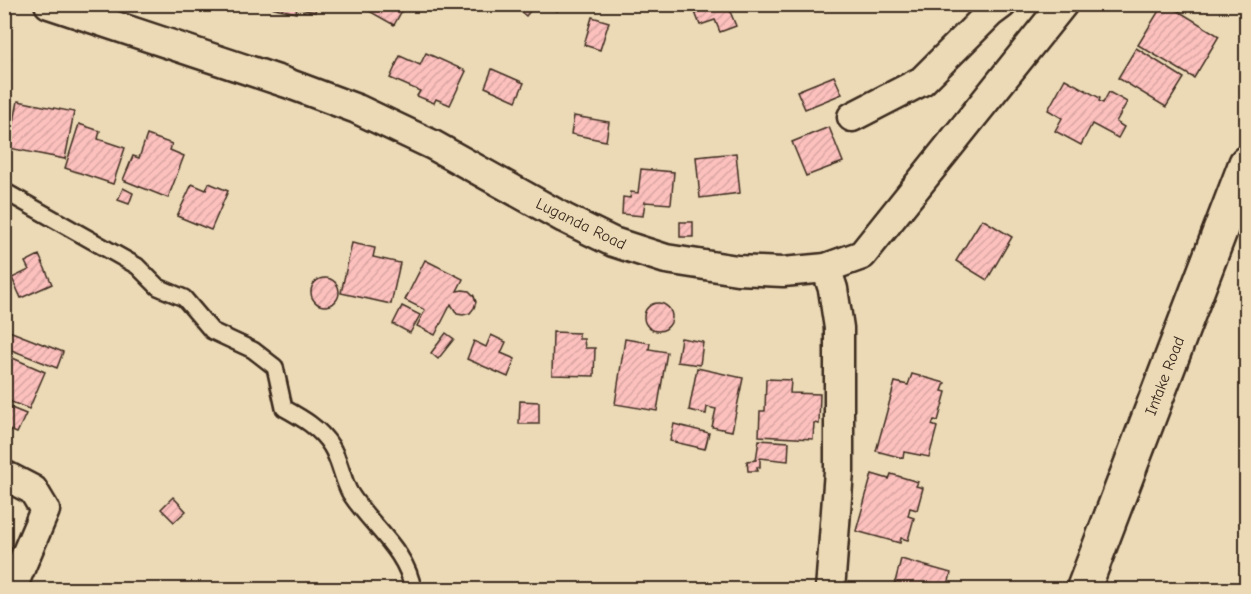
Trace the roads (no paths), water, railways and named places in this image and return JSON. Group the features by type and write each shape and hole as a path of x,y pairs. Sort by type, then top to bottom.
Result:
{"street":[{"name":"Luganda Road","path":"49,4 287,83 357,109 433,145 564,218 613,242 666,259 737,270 783,272 826,268 862,255 1063,4"},
{"path":"852,117 922,81 990,13 1002,4"},
{"name":"Intake Road","path":"1083,590 1246,164"},
{"path":"826,268 833,289 839,328 839,471 830,590"},
{"path":"4,475 33,490 45,510 11,590"}],"lane":[{"path":"4,191 137,266 158,287 184,298 212,331 253,350 275,368 284,408 312,424 331,446 350,493 386,537 411,577 413,590"}]}
